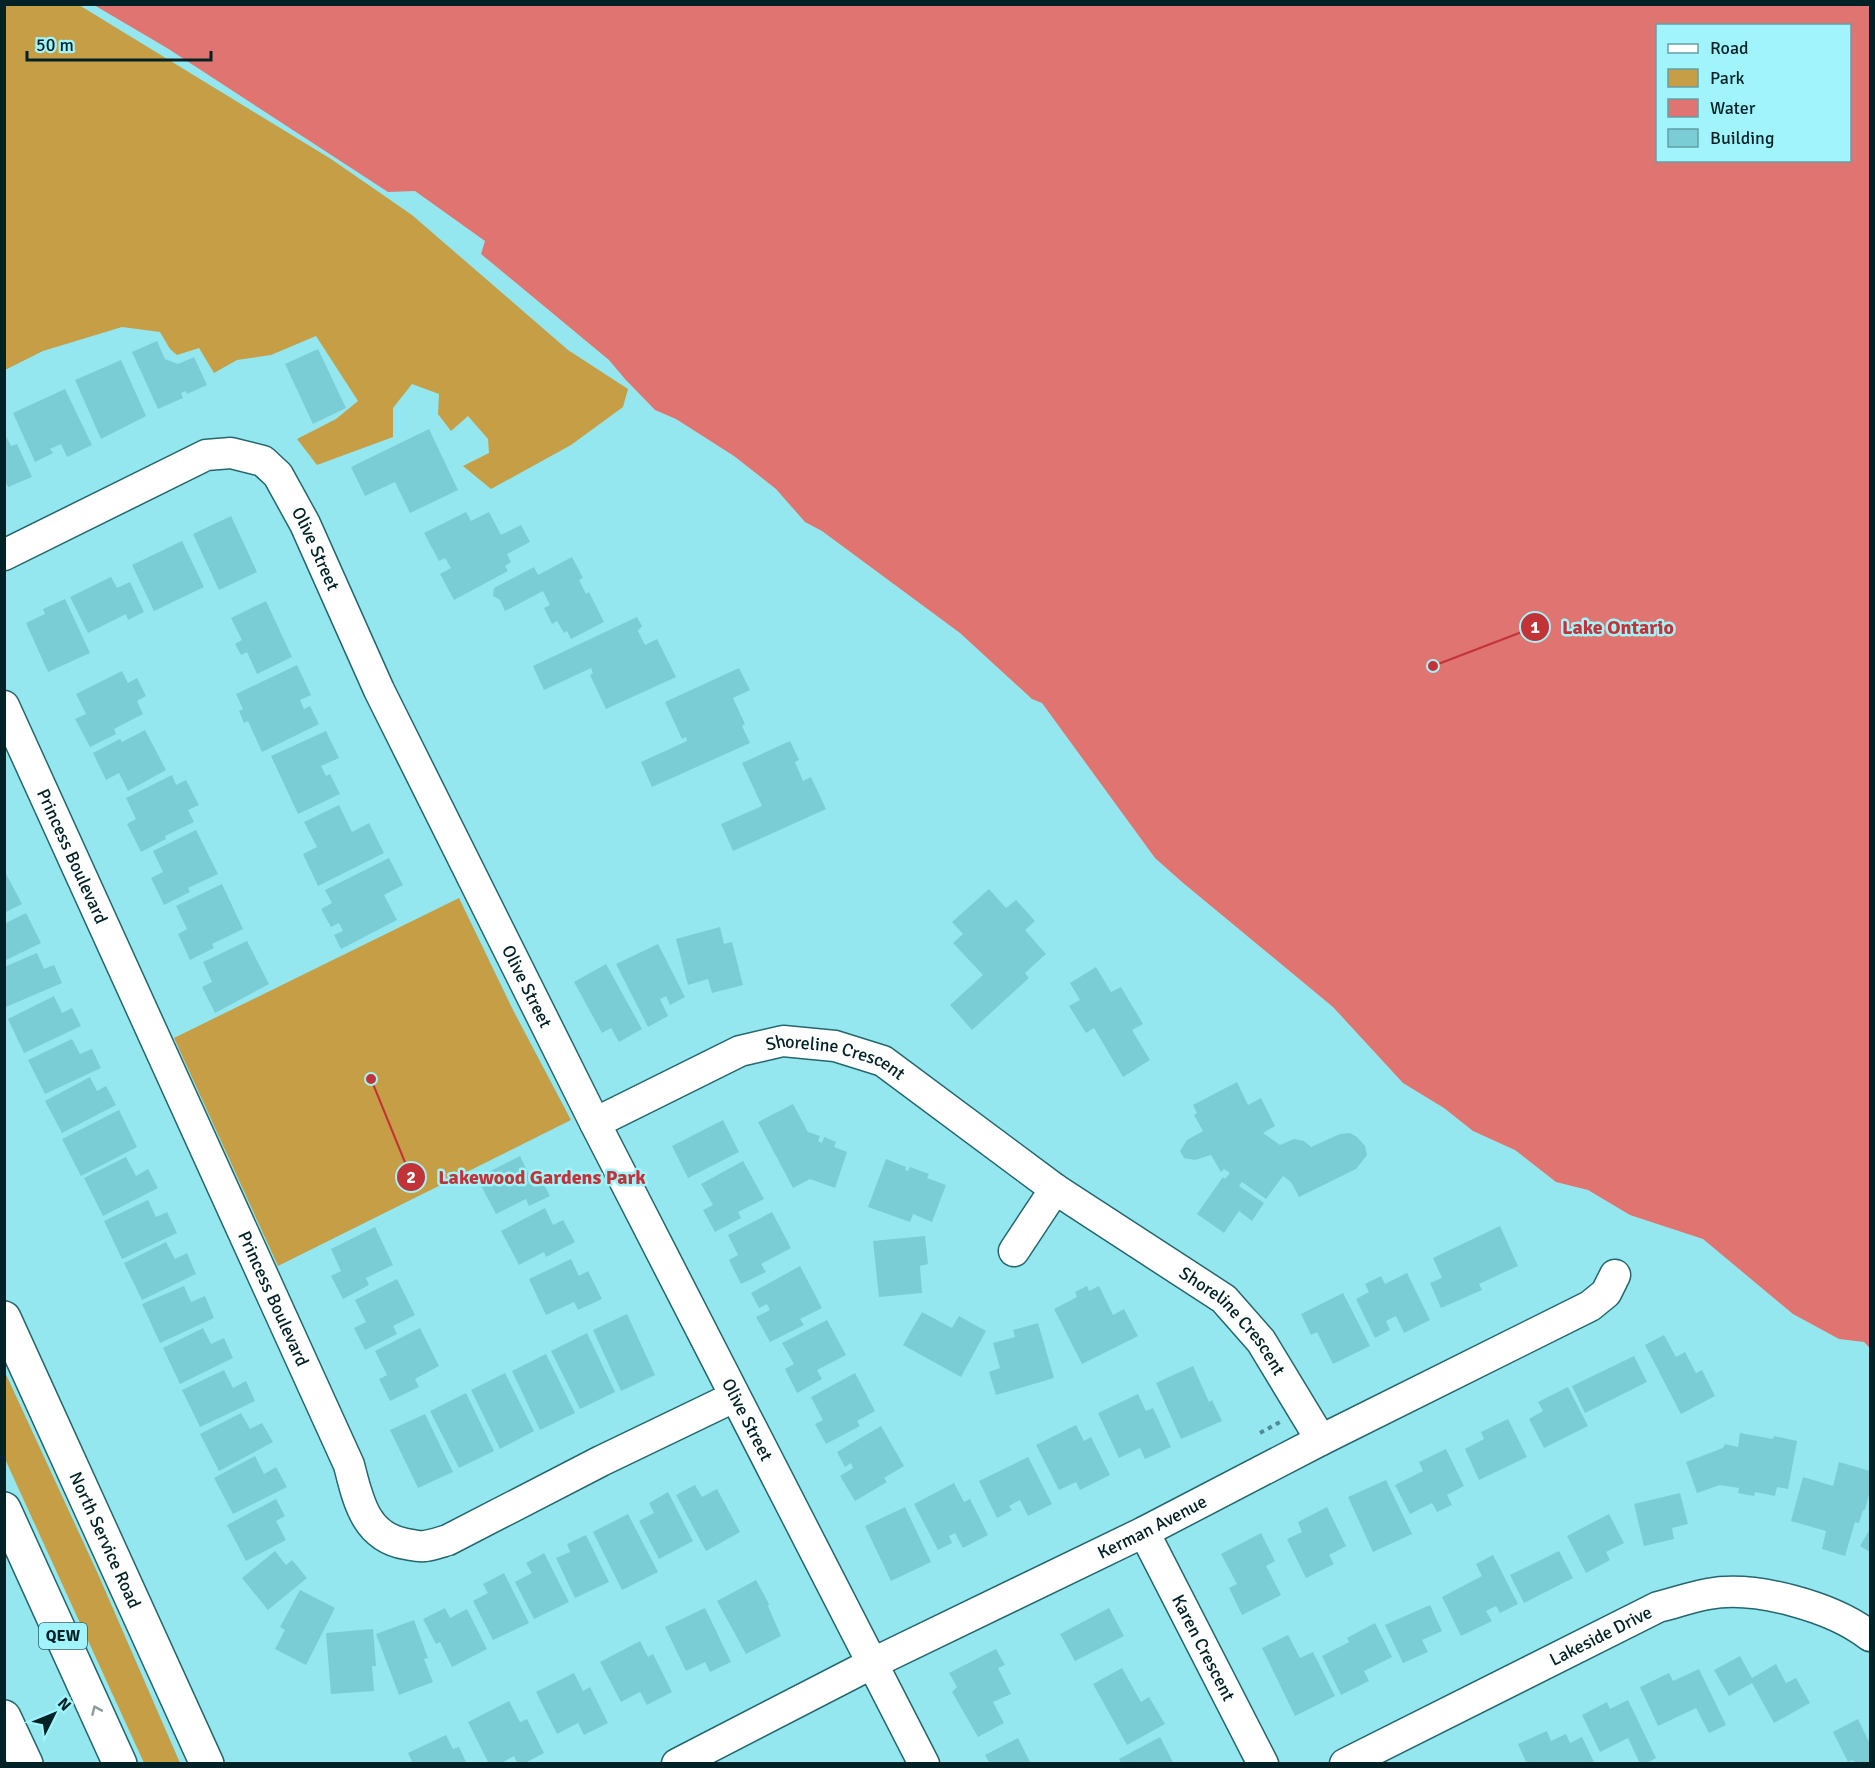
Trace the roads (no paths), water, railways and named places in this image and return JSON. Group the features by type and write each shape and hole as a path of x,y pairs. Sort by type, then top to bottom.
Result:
{"main road":[{"name":"North Service Road","path":"4,1318 207,1764"},
{"name":"QEW","path":"4,1509 120,1764"},
{"path":"4,1717 26,1764"}],"street":[{"name":"Olive Street","path":"4,555 206,455 231,453 263,461 278,475 305,524 379,690 595,1123 924,1764"},
{"name":"Princess Boulevard","path":"4,706 349,1465 358,1502 381,1535 395,1542 423,1547 448,1540 601,1461 734,1397"},
{"name":"Shoreline Crescent","path":"595,1123 740,1052 783,1041 835,1046 882,1060 1055,1189 1224,1299 1261,1341 1321,1440"},
{"path":"1014,1251 1055,1189"},
{"name":"Kerman Avenue","path":"677,1764 871,1664 1144,1532 1321,1440 1590,1306 1606,1293 1615,1275"},
{"name":"Karen Crescent","path":"1144,1532 1263,1764"},
{"name":"Lakeside Drive","path":"1345,1764 1659,1607 1709,1593 1754,1592 1809,1605 1859,1627 1870,1636"}],"water":[{"path":"94,5 1870,5 1870,1348 1864,1342 1839,1339 1793,1314 1703,1239 1630,1215 1588,1190 1556,1182 1515,1150 1473,1131 1444,1108 1403,1083 1333,1007 1155,858 1042,703 1032,699 960,633 822,531 805,522 776,489 734,456 676,419 655,410 609,360 481,254 485,241 415,191 388,192 167,48"}],"place":[{"name":"Lake Ontario","path":"1433,666"},
{"name":"Lakewood Gardens Park","path":"371,1079"}]}
